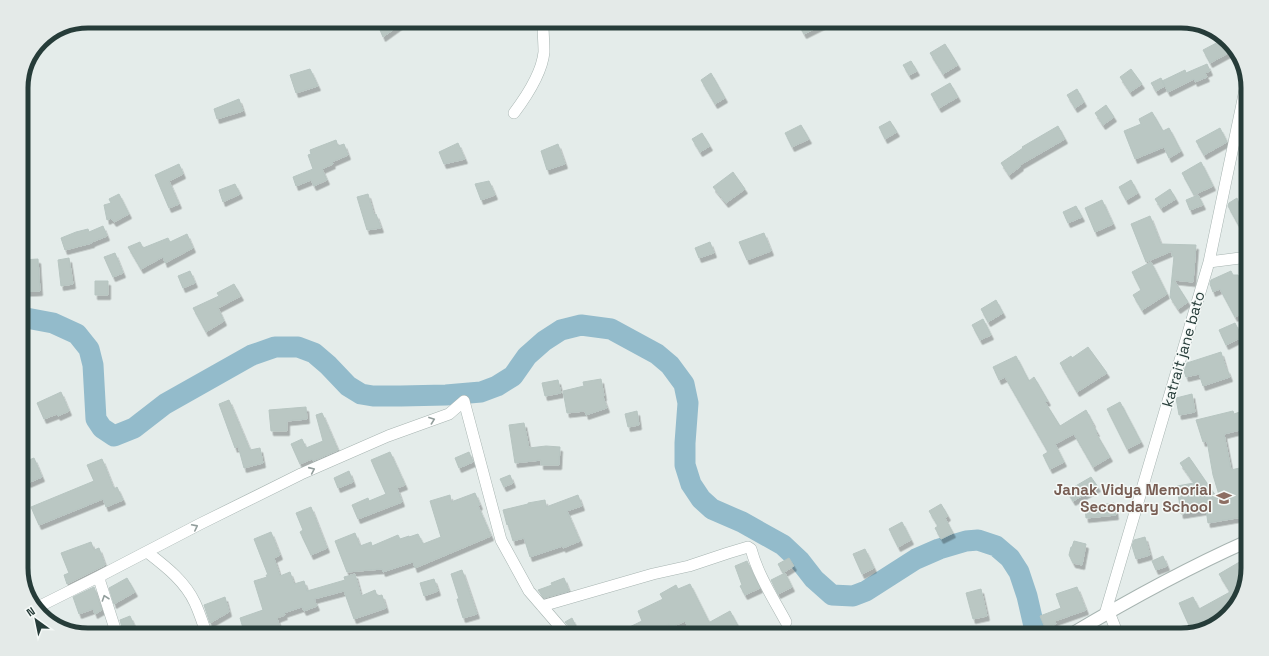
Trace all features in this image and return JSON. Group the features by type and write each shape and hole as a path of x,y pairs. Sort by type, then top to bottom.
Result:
{"street":[{"path":"514,114 538,73 544,53 543,28"},
{"name":"katrait jane bato","path":"1107,613 1209,262 1241,109"},
{"path":"1209,262 1241,258"},
{"path":"52,600 301,474 388,436 449,414 464,401 501,540 529,591 561,628"},
{"path":"1082,628 1206,560 1241,544"},
{"path":"542,606 653,574 689,566 748,548 751,549 753,558 764,583 786,622"},
{"path":"147,552 181,582 194,602 204,628"},
{"path":"100,576 100,582 115,628"},
{"path":"1107,613 1114,628"}],"building":[{"path":"379,28 395,28 383,37"},
{"path":"801,28 816,28 804,34"},
{"path":"1219,42 1229,53 1210,63 1203,50"},
{"path":"945,44 958,65 943,74 930,53"},
{"path":"911,61 917,71 909,75 903,65"},
{"path":"1207,64 1210,71 1205,73 1207,77 1195,82 1194,79 1168,92 1162,81 1185,70 1186,73"},
{"path":"310,69 318,86 296,93 290,75"},
{"path":"1131,69 1142,84 1130,92 1120,77"},
{"path":"711,73 725,98 715,104 701,80"},
{"path":"1161,78 1165,86 1156,91 1151,83"},
{"path":"950,83 958,97 939,108 931,94"},
{"path":"1077,89 1084,102 1075,108 1067,95"},
{"path":"239,99 243,111 217,119 214,109"},
{"path":"1106,105 1114,117 1103,125 1095,113"},
{"path":"1152,112 1163,131 1169,128 1181,151 1169,158 1164,147 1135,159 1124,131 1141,124 1139,119"},
{"path":"890,121 897,132 885,139 879,127"},
{"path":"801,125 809,139 792,147 785,133"},
{"path":"1058,126 1065,139 1020,165 1021,166 1009,175 1001,163 1023,148 1022,147"},
{"path":"1220,128 1227,142 1204,155 1196,141"},
{"path":"702,133 710,146 700,152 692,139"},
{"path":"336,140 338,146 344,144 348,155 332,162 333,164 322,169 327,180 314,186 311,180 296,186 293,177 313,169 308,155 311,154 310,150"},
{"path":"458,143 465,159 444,164 439,152"},
{"path":"558,144 565,164 547,170 541,151"},
{"path":"1201,162 1213,186 1194,195 1182,173"},
{"path":"179,164 183,174 169,181 179,204 169,208 155,175"},
{"path":"733,172 745,189 726,203 713,187"},
{"path":"1131,180 1138,193 1126,200 1119,187"},
{"path":"489,181 495,195 481,200 475,184"},
{"path":"235,184 240,194 223,202 219,190"},
{"path":"1170,189 1176,199 1161,208 1155,199"},
{"path":"119,194 129,214 114,222 111,218 107,220 104,205 111,203 109,199"},
{"path":"368,194 374,215 376,214 381,228 367,230 357,197"},
{"path":"1198,195 1203,205 1190,210 1186,200"},
{"path":"1237,198 1241,209 1241,230 1228,206 1229,203"},
{"path":"1102,200 1113,224 1095,232 1085,208"},
{"path":"1076,206 1082,217 1068,223 1063,212"},
{"path":"1150,216 1161,244 1196,245 1193,282 1174,280 1188,302 1178,309 1170,297 1174,256 1172,256 1172,251 1146,262 1131,224"},
{"path":"103,226 107,236 92,243 65,250 61,238 88,229 89,232"},
{"path":"764,233 771,251 747,260 739,242"},
{"path":"187,234 193,248 165,263 163,257 141,269 128,247 140,242 143,248 168,238 170,242"},
{"path":"710,242 714,253 699,258 695,248"},
{"path":"115,253 123,273 113,277 104,257"},
{"path":"69,258 73,284 61,286 58,260"},
{"path":"38,259 40,291 28,292 28,260"},
{"path":"1151,262 1167,294 1142,310 1133,295 1141,290 1132,272"},
{"path":"190,271 195,283 183,288 178,276"},
{"path":"1231,271 1233,275 1238,275 1241,281 1241,314 1235,317 1220,289 1213,292 1210,284 1211,280"},
{"path":"95,281 108,281 108,295 95,295"},
{"path":"234,284 241,296 218,308 224,321 206,332 193,308 219,296 217,293"},
{"path":"996,300 1003,313 988,322 981,309"},
{"path":"983,319 991,335 980,340 972,325"},
{"path":"1235,323 1241,338 1226,345 1219,330"},
{"path":"1088,347 1107,373 1077,392 1060,363 1071,356 1072,358"},
{"path":"1221,352 1230,377 1203,386 1199,374 1186,377 1184,371 1187,363"},
{"path":"1016,356 1029,381 1034,377 1048,401 1045,402 1060,426 1086,410 1097,432 1096,433 1110,457 1093,467 1074,434 1055,444 1064,462 1050,469 1043,455 1048,452 1005,377 999,380 993,367"},
{"path":"601,379 603,397 607,408 586,415 585,411 567,413 563,391 584,386 583,382"},
{"path":"558,380 561,393 545,396 542,383"},
{"path":"61,392 69,411 58,416 57,414 44,419 37,403"},
{"path":"1192,394 1195,412 1179,415 1176,398"},
{"path":"229,400 250,450 260,448 263,463 244,468 238,446 235,448 219,404"},
{"path":"1120,402 1141,442 1127,449 1107,409"},
{"path":"306,407 307,419 287,421 287,431 271,431 269,410"},
{"path":"637,411 639,425 628,427 625,414"},
{"path":"1233,411 1234,414 1241,412 1241,430 1224,434 1231,470 1241,468 1241,517 1208,523 1206,510 1181,514 1177,486 1194,483 1180,463 1189,457 1222,505 1213,475 1207,441 1203,442 1196,420"},
{"path":"322,413 338,450 313,461 312,459 300,464 291,444 302,439 306,448 323,441 316,415"},
{"path":"524,423 529,448 546,446 560,447 559,465 541,465 541,460 515,463 509,425"},
{"path":"390,452 405,485 397,488 402,502 358,519 352,505 368,498 369,501 386,494 371,460"},
{"path":"469,452 473,462 459,468 455,458"},
{"path":"34,458 42,477 28,483 28,460"},
{"path":"102,459 114,489 117,487 123,500 106,507 103,499 39,525 31,507 94,481 87,465"},
{"path":"349,471 353,482 338,488 334,478"},
{"path":"510,475 513,483 504,487 500,479"},
{"path":"1091,477 1098,487 1073,501 1067,491"},
{"path":"475,493 480,505 478,506 491,536 415,568 413,562 383,572 382,569 347,572 335,541 355,533 360,546 371,542 372,546 398,535 400,539 418,534 423,544 441,537 430,501 450,495 451,502"},
{"path":"578,495 582,506 567,511 580,541 563,548 563,546 530,557 524,538 513,541 503,510 545,500 546,507"},
{"path":"1114,503 1116,515 1086,518 1085,507"},
{"path":"941,504 948,516 945,518 953,533 941,539 935,528 938,526 929,511"},
{"path":"311,507 327,548 311,555 300,532 303,530 296,513"},
{"path":"902,522 911,540 898,547 889,529"},
{"path":"271,532 280,555 274,558 280,576 290,572 294,584 304,581 307,591 345,580 344,577 355,574 361,596 375,590 377,596 382,595 386,608 354,619 344,591 314,599 317,606 304,611 302,607 284,613 285,615 277,618 280,628 243,628 240,618 263,610 254,581 267,577 266,575 268,575 254,539"},
{"path":"1145,537 1150,555 1136,559 1132,546 1134,540"},
{"path":"1074,541 1086,544 1082,565 1073,563 1069,555"},
{"path":"91,542 94,550 99,548 105,565 67,584 64,575 69,573 61,553"},
{"path":"865,549 874,568 862,574 853,554"},
{"path":"1163,556 1167,566 1156,570 1152,561"},
{"path":"789,558 794,566 783,573 778,564"},
{"path":"747,561 760,588 745,595 740,586 742,585 735,566"},
{"path":"1241,561 1239,584 1235,595 1226,608 1214,618 1197,626 1190,627 1179,603 1193,597 1199,609 1230,592 1219,574"},
{"path":"462,570 477,614 463,618 451,574"},
{"path":"785,573 792,587 778,594 771,580"},
{"path":"127,578 135,592 114,604 109,588"},
{"path":"564,578 569,591 544,598 538,590 552,585 551,583"},
{"path":"434,579 438,591 424,596 420,583"},
{"path":"690,584 709,622 730,611 739,628 688,628 685,621 670,628 669,624 661,628 628,628 642,621 638,611 663,599 660,594 676,585 678,589"},
{"path":"94,587 102,610 95,614 93,609 79,614 73,597"},
{"path":"1077,587 1086,610 1055,621 1056,624 1045,628 1040,616 1061,608 1056,594"},
{"path":"981,589 987,616 973,619 966,593"},
{"path":"225,597 229,612 210,623 204,605"},
{"path":"130,616 135,627 122,628 120,620"},
{"path":"572,618 577,628 570,628 565,622"}],"waterway":[{"path":"28,318 53,323 77,334 89,349 93,365 96,419 102,428 114,436 134,428 165,404 252,355 275,347 298,347 314,353 348,386 361,394 373,396 446,395 481,392 497,386 513,376 527,356 544,341 561,330 581,325 611,329 657,354 670,365 684,384 688,403 685,465 691,484 701,499 712,509 742,522 783,545 800,561 814,579 832,595 853,596 866,591 916,559 939,549 966,541 978,540 996,546 1010,558 1019,572 1027,596 1034,628"}],"place":[{"name":"Janak Vidya Memorial Secondary School","path":"1224,498"}]}
